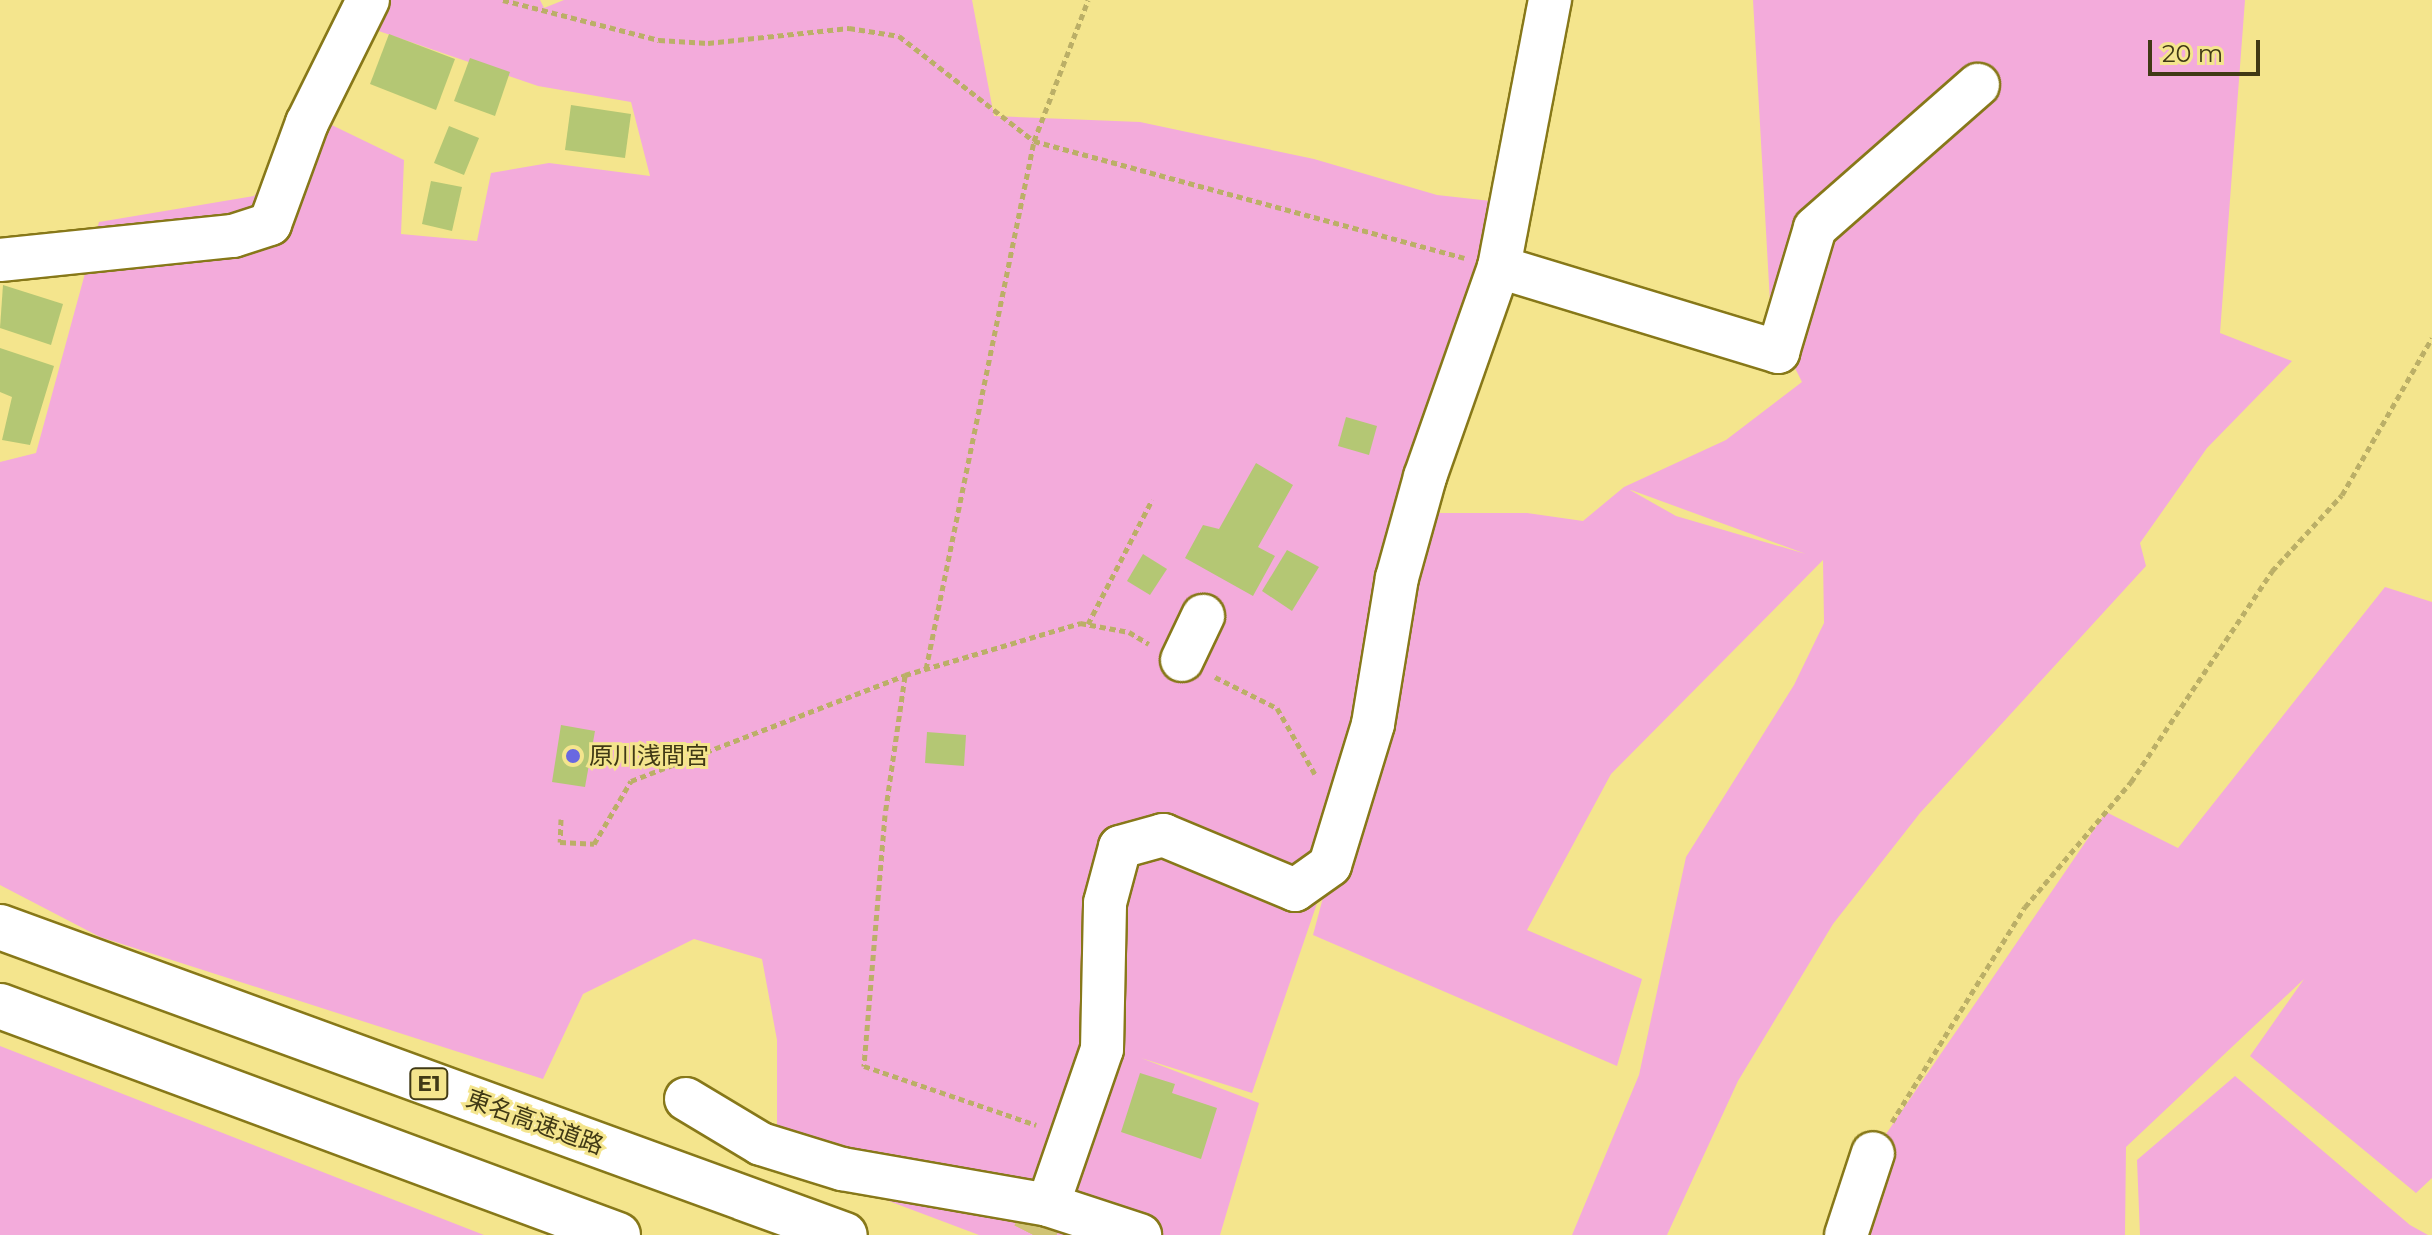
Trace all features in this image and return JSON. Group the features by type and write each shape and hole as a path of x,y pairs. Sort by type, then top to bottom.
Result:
{"highway":[{"name":"東名高速道路","path":"6,930 845,1235"},
{"path":"0,1006 618,1235"}],"street":[{"path":"0,260 233,236 270,224 307,123 368,0"},
{"path":"1048,1205 1102,1049 1105,903 1120,847 1163,835 1295,890 1330,865 1341,823 1355,796 1373,724 1397,578 1425,477 1499,267 1550,0"},
{"path":"1499,267 1778,352 1815,228 1978,85"},
{"path":"1182,660 1203,616"},
{"path":"686,1099 761,1144 842,1169 934,1189 1048,1205 1140,1235"},
{"path":"1846,1235 1873,1153"}],"path":[{"path":"503,0 659,40 708,43 849,28 899,36 1034,141 1499,267"},
{"path":"926,669 1034,141 1088,0"},
{"path":"1873,1153 2025,907 2131,782 2272,571 2342,495 2432,338"},
{"path":"1088,624 1152,500"},
{"path":"561,819 560,842 594,844 631,781 905,675 1088,624 1129,632 1277,708 1341,823"},
{"path":"905,675 885,815 864,1066 1070,1137"}],"shaded area":[{"path":"376,0 540,0 544,8 564,0 972,0 994,116 1140,122 1314,159 1437,195 1491,201 1420,513 1527,513 1583,521 1624,487 1726,440 1802,382 1771,320 1753,0 2245,0 2220,333 2292,361 2207,448 2140,543 2146,566 1920,813 1833,924 1738,1081 1667,1235 1572,1235 1639,1075 1686,857 1794,685 1824,623 1823,560 1611,774 1527,930 1642,979 1617,1066 1313,935 1337,845 1252,1093 1141,1058 1259,1103 1220,1235 979,1235 825,1177 777,1148 777,1040 762,959 694,939 583,994 543,1079 100,937 0,885 0,462 36,453 99,222 254,196 311,115 404,160 401,234 477,241 491,173 549,163 650,176 631,102 538,86 370,28","holes":["1630,490 1806,554 1676,516"]},
{"path":"2385,587 2432,602 2432,1178 2416,1193 2250,1056 2304,979 2126,1147 2125,1235 1847,1235 1873,1153 2106,812 2178,848"},
{"path":"0,1046 484,1235 0,1235"},
{"path":"2235,1076 2410,1225 2428,1235 2140,1235 2137,1160"}],"building":[{"path":"389,34 455,59 436,110 370,84"},
{"path":"470,58 510,72 495,116 454,101"},
{"path":"571,105 631,114 625,158 565,150"},
{"path":"449,126 479,138 464,175 434,163"},
{"path":"431,181 462,187 452,231 422,224"},
{"path":"3,285 63,304 51,345 0,328"},
{"path":"0,348 54,366 30,445 2,440 12,397 0,392"},
{"path":"1346,417 1377,426 1369,455 1338,446"},
{"path":"1256,463 1293,485 1258,547 1275,556 1253,596 1185,558 1203,525 1219,529"},
{"path":"1287,550 1319,567 1292,611 1262,591"},
{"path":"1143,554 1167,569 1150,595 1127,581"},
{"name":"原川浅間宮","path":"561,725 595,731 585,787 552,782"},
{"path":"927,732 966,735 964,766 925,763"},
{"path":"1140,1073 1175,1084 1172,1093 1217,1108 1201,1159 1121,1132"}],"tunnel":[{"path":"1033,1235 1048,1205"}],"place":[{"name":"原川浅間宮","path":"573,756"}]}
